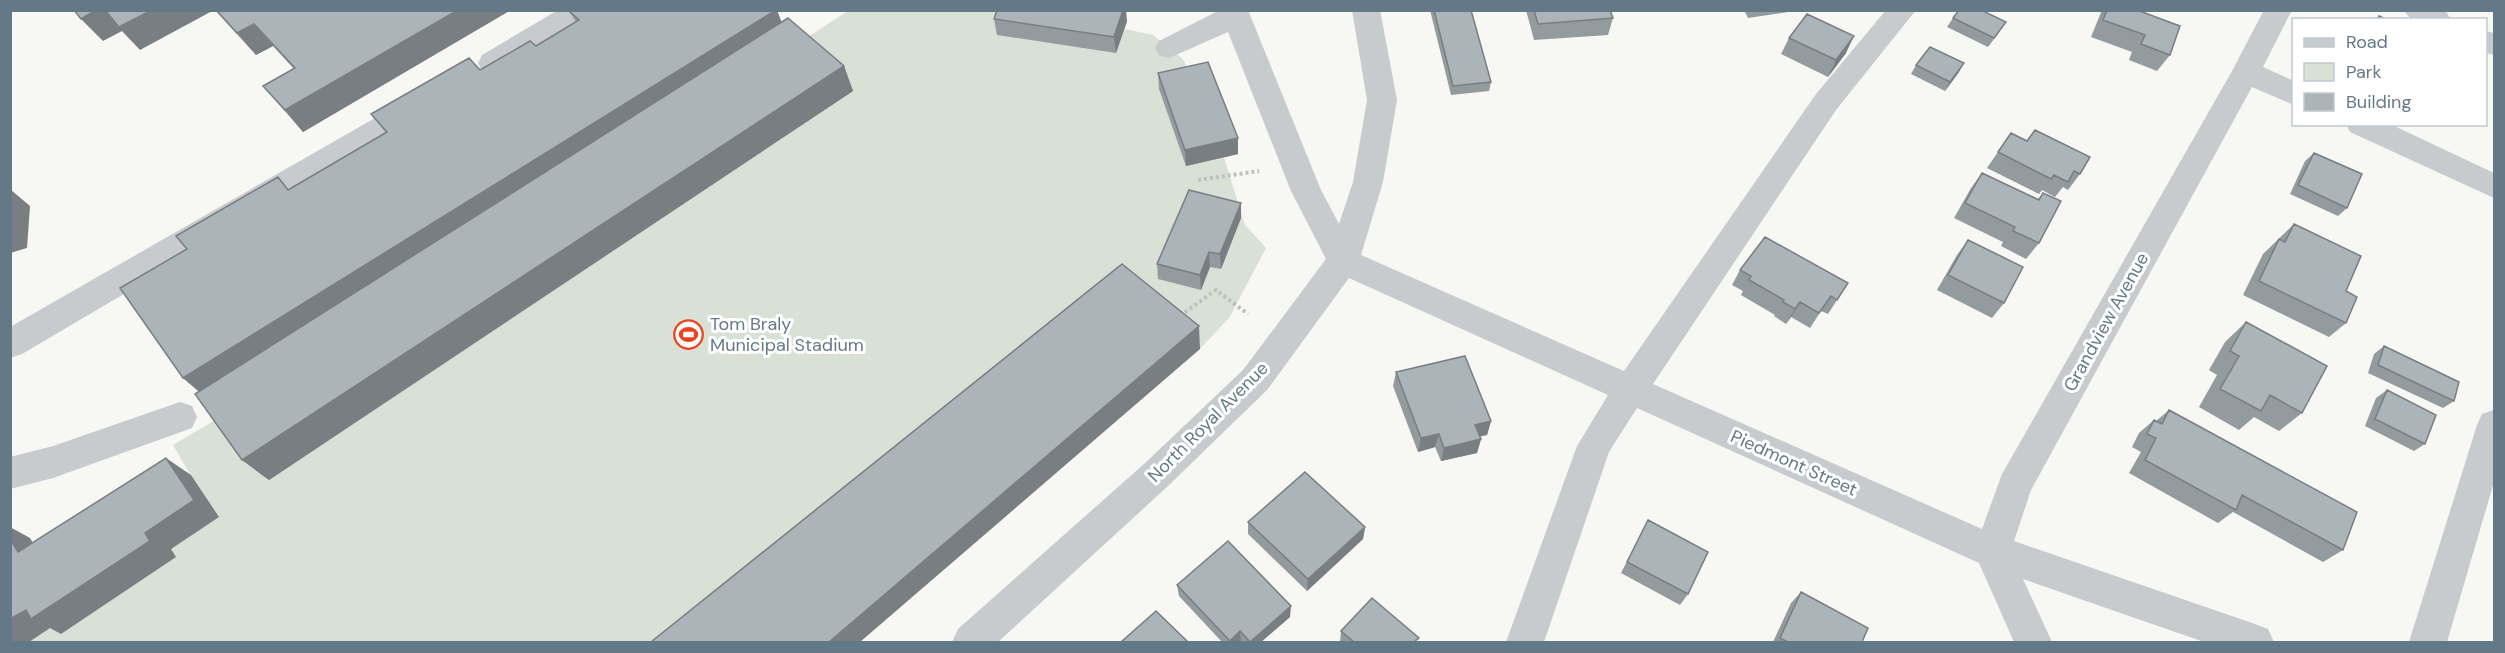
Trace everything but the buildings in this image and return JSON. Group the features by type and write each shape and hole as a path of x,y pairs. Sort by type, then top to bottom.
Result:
{"street":[{"path":"10,344 581,10"},
{"name":"North Royal Avenue","path":"971,642 1156,475 1255,380 1343,261 1368,182 1382,100 1366,10"},
{"path":"1525,642 1594,446 1630,389 1826,102 1902,10"},
{"name":"Grandview Avenue","path":"1992,551 2015,485 2246,72 2278,10"},
{"path":"2417,10 2433,18"},
{"path":"1169,48 1235,13 1306,191 1343,261"},
{"path":"2246,72 2292,93"},
{"path":"2365,126 2494,186"},
{"name":"Piedmont Street","path":"1343,261 1992,551 2254,642"},
{"path":"10,473 53,462 180,417"},
{"path":"2428,642 2494,424"},
{"path":"1992,551 2033,642"}],"path":[{"path":"1198,180 1260,171"},
{"path":"1175,320 1216,290 1248,314"}],"green space":[{"name":"Tom Braly Municipal Stadium","path":"848,11 1114,11 1112,18 1127,21 1125,29 1153,35 1183,59 1193,82 1209,78 1238,154 1224,158 1245,225 1266,248 1229,318 1200,349 860,642 11,642 11,550 30,538 47,567 191,476 173,445 222,416"}],"place":[{"name":"Tom Braly Municipal Stadium","path":"689,334"}]}
